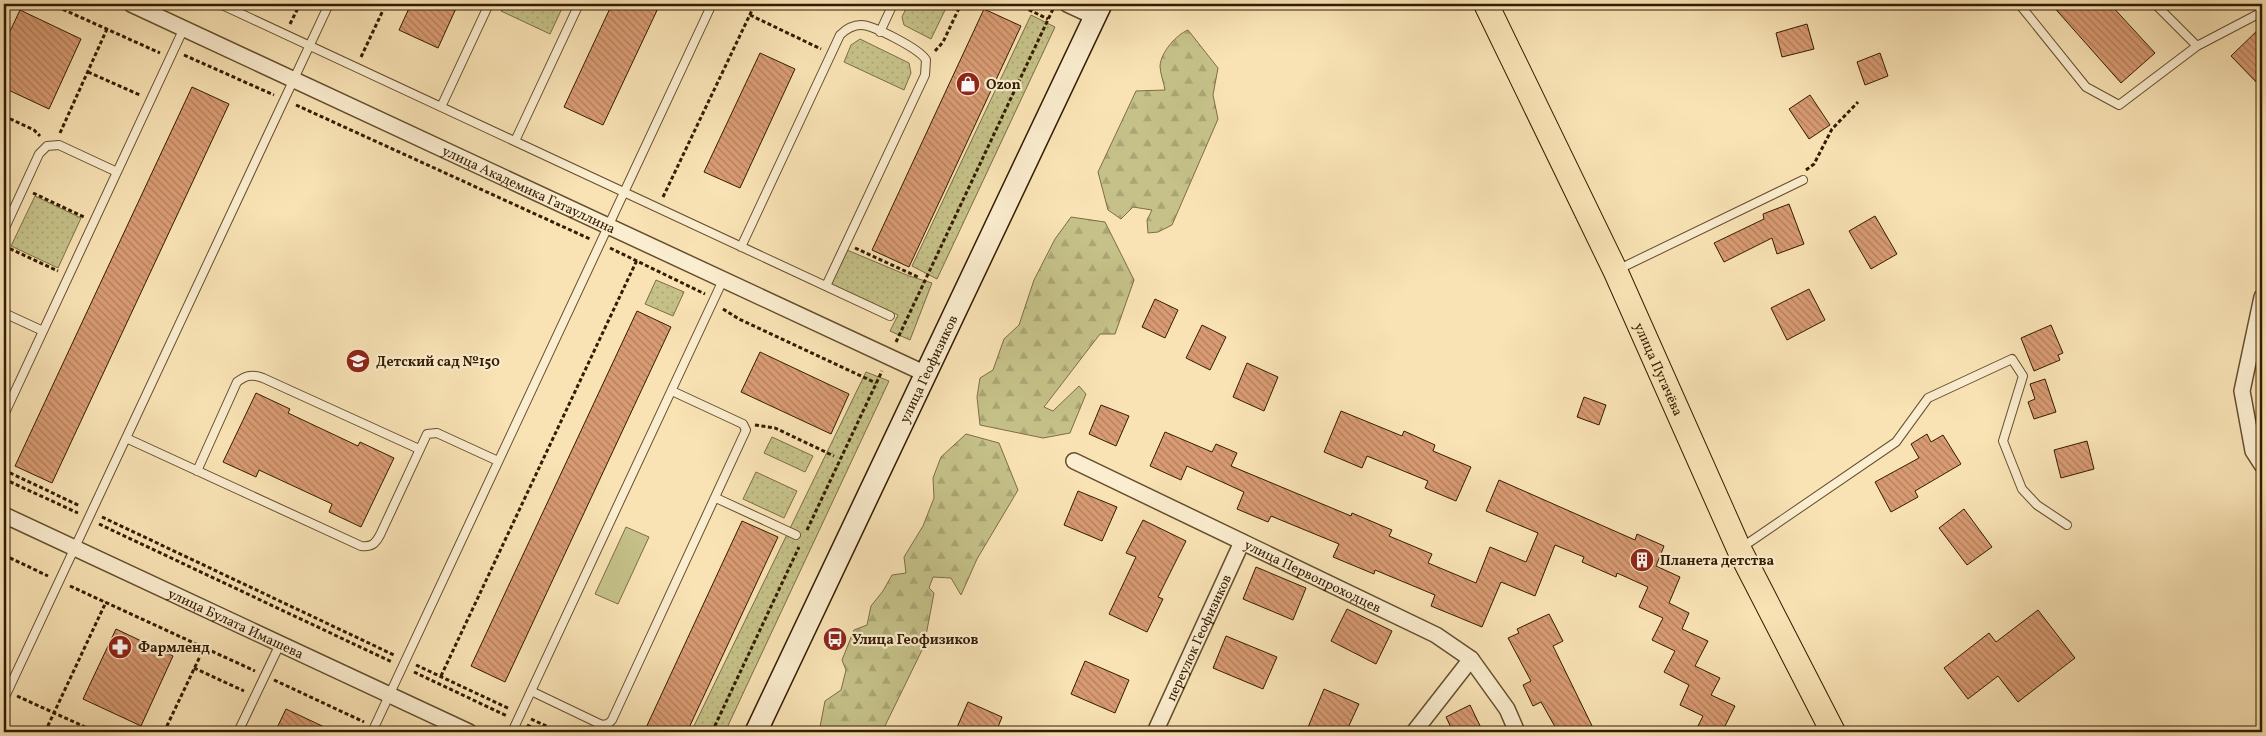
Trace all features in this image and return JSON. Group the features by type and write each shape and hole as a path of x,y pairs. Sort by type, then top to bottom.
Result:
{"main road":[{"name":"улица Пугачёва","path":"1486,4 1615,270 1739,549 1832,732"}],"street":[{"name":"улица Академика Гатауллина","path":"131,4 926,374"},
{"path":"1066,4 1098,10"},
{"name":"улица Геофизиков","path":"756,732 1098,10"},
{"path":"2262,297 2242,391 2253,451 2262,465"},
{"name":"улица Первопроходцев","path":"1074,461 1436,635 1471,659 1507,709 1517,732"},
{"name":"улица Булата Имашева","path":"4,515 469,732"},
{"name":"переулок Геофизиков","path":"1155,732 1242,542"},
{"path":"1414,732 1471,659"}],"lane":[{"path":"220,4 890,316"},
{"path":"4,699 329,4"},
{"path":"441,107 489,4"},
{"path":"515,141 579,4"},
{"path":"373,730 712,4"},
{"path":"880,32 893,4"},
{"path":"2155,4 2197,46"},
{"path":"2020,5 2086,87 2119,105 2197,46 2262,12"},
{"path":"741,247 840,35 850,27 864,25 880,32 918,50 926,60 925,75 826,286"},
{"path":"4,415 184,28"},
{"path":"4,230 40,154 51,145 117,172"},
{"path":"1615,270 1803,180"},
{"path":"512,732 723,280"},
{"path":"4,313 43,331"},
{"path":"1739,549 1896,442 1928,398 2012,359 2023,376 2002,441 2022,489 2037,505 2067,525"},
{"path":"197,471 237,382 248,376 256,375 419,449"},
{"path":"531,691 602,724 610,723 716,498 745,436 745,427 672,391"},
{"path":"126,438 361,546 375,544 427,434 433,432 498,461"},
{"path":"716,498 796,535"},
{"path":"238,732 280,644"}],"path":[{"path":"4,13 8,4"},
{"path":"51,4 155,51 191,57 600,243 691,285 732,316 876,383"},
{"path":"285,34 300,4"},
{"path":"356,67 386,4"},
{"path":"658,208 755,4"},
{"path":"926,60 943,42 961,4"},
{"path":"1017,4 1048,19"},
{"path":"750,15 832,54"},
{"path":"4,116 38,133 51,145 88,72 107,29"},
{"path":"88,72 151,100"},
{"path":"1781,189 1814,164 1832,129 1858,102"},
{"path":"23,189 94,222"},
{"path":"846,244 918,277"},
{"path":"4,246 68,276"},
{"path":"441,676 637,260"},
{"path":"745,427 768,426 834,456"},
{"path":"4,470 90,515 404,663 441,676 519,717 542,732"},
{"path":"4,478 90,515 519,717 559,732"},
{"path":"4,555 264,676 373,730"},
{"path":"45,732 106,602"},
{"path":"164,732 204,648"},
{"path":"194,668 255,696"},
{"path":"8,691 96,732"}],"green space":[{"path":"504,4 564,4 550,34 501,11"},
{"path":"908,4 948,4 931,39 904,25 902,17"},
{"path":"1031,15 1055,27 937,279 912,266"},
{"path":"1188,30 1218,68 1213,95 1218,119 1172,225 1158,232 1148,233 1147,220 1152,210 1133,207 1121,219 1108,210 1098,172 1136,91 1165,90 1160,69 1163,55 1183,32"},
{"path":"860,39 909,63 911,73 904,90 844,62 851,45"},
{"path":"35,196 81,218 58,268 11,246"},
{"path":"1071,217 1105,222 1134,280 1115,334 1100,334 1044,407 1053,411 1079,386 1086,394 1070,433 1043,438 980,425 977,397 980,378 993,370 1004,339 1019,325 1034,280 1055,239"},
{"path":"847,250 909,276 932,283 910,340 890,331 898,315 831,284"},
{"path":"656,280 684,292 673,316 645,304"},
{"path":"866,372 889,381 725,732 691,732"},
{"path":"966,434 999,443 1018,490 977,559 961,595 951,578 933,577 929,588 934,593 924,646 882,732 819,732 825,701 841,690 846,670 842,660 854,630 867,625 871,606 883,591 892,575 906,573 904,557 923,526 934,498 933,478 941,457"},
{"path":"772,437 813,456 805,472 764,453"},
{"path":"756,472 797,491 784,518 743,499"},
{"path":"626,527 649,537 618,604 595,594"}],"building":[{"path":"411,4 458,4 438,48 399,30"},
{"path":"612,4 660,4 603,125 564,107"},
{"path":"2051,4 2110,4 2155,53 2121,83"},
{"path":"984,9 1021,26 909,267 872,250"},
{"path":"20,10 81,39 49,109 4,88 4,44"},
{"path":"1807,24 1814,49 1782,57 1776,33"},
{"path":"2262,26 2262,88 2231,56"},
{"path":"760,53 795,69 740,188 704,172"},
{"path":"1880,53 1888,76 1865,85 1857,62"},
{"path":"192,87 229,104 52,483 15,466"},
{"path":"1810,95 1830,125 1809,139 1789,109"},
{"path":"1789,204 1804,244 1777,254 1772,238 1724,262 1714,243 1764,219 1763,214"},
{"path":"1875,216 1897,254 1871,269 1849,231"},
{"path":"1809,289 1825,320 1787,340 1771,308"},
{"path":"1155,299 1178,310 1165,338 1142,327"},
{"path":"637,311 671,327 505,682 471,666"},
{"path":"1202,325 1226,337 1210,370 1186,358"},
{"path":"2051,325 2063,353 2058,355 2060,360 2034,371 2021,338"},
{"path":"760,352 849,394 831,434 741,392"},
{"path":"1247,363 1278,377 1264,411 1233,397"},
{"path":"2045,379 2056,412 2034,419 2028,402 2035,399 2030,384"},
{"path":"256,393 290,409 288,413 358,446 360,442 394,458 361,527 329,512 332,504 259,470 256,477 223,462"},
{"path":"1584,397 1606,405 1599,425 1577,417"},
{"path":"1101,405 1129,416 1116,446 1089,434"},
{"path":"1341,411 1402,436 1404,431 1435,445 1433,451 1471,467 1456,501 1425,488 1428,481 1367,456 1362,468 1324,452"},
{"path":"1165,432 1212,452 1216,444 1237,453 1231,466 1351,516 1352,513 1392,530 1389,536 1432,554 1428,563 1476,583 1490,547 1526,562 1538,533 1486,511 1499,480 1635,540 1637,534 1664,546 1656,566 1680,577 1669,603 1689,613 1682,629 1708,641 1695,666 1720,678 1711,695 1735,706 1722,732 1695,732 1703,716 1680,705 1689,685 1664,672 1675,651 1652,640 1663,618 1639,607 1648,587 1617,573 1616,577 1582,562 1584,557 1555,545 1535,596 1501,582 1482,627 1431,606 1435,595 1375,570 1374,574 1333,557 1339,544 1271,516 1268,522 1237,509 1244,492 1187,466 1181,480 1150,466"},
{"path":"1927,434 1931,442 1943,435 1961,464 1915,491 1918,497 1891,512 1875,482 1919,458 1911,444"},
{"path":"2087,441 2094,469 2061,478 2054,450"},
{"path":"1078,491 1117,507 1102,541 1064,525"},
{"path":"1964,509 1992,547 1967,565 1939,528"},
{"path":"1143,520 1186,541 1158,597 1163,599 1147,632 1109,614 1136,557 1126,553"},
{"path":"742,521 778,537 687,732 644,732"},
{"path":"1256,567 1306,588 1293,620 1243,599"},
{"path":"1347,609 1392,631 1376,664 1331,641"},
{"path":"2038,610 2075,658 2018,702 1998,676 1968,699 1944,668 1989,633 1996,642"},
{"path":"1549,614 1563,641 1553,646 1595,732 1558,732 1541,702 1533,706 1523,685 1531,681 1508,638 1519,633 1517,629"},
{"path":"116,629 173,656 141,726 83,699"},
{"path":"1226,636 1277,657 1263,689 1213,668"},
{"path":"1085,661 1129,680 1115,713 1071,694"},
{"path":"1324,689 1359,704 1346,732 1306,732"},
{"path":"968,702 1002,717 996,732 955,732"},
{"path":"1470,705 1483,732 1453,732 1446,717"},
{"path":"286,709 335,732 275,732"}],"place":[{"name":"Ozon","path":"968,84"},
{"name":"Детский сад №150","path":"358,361"},
{"name":"Планета детства","path":"1642,560"},
{"name":"Улица Геофизиков","path":"835,639"},
{"name":"Фармленд","path":"120,647"}]}
